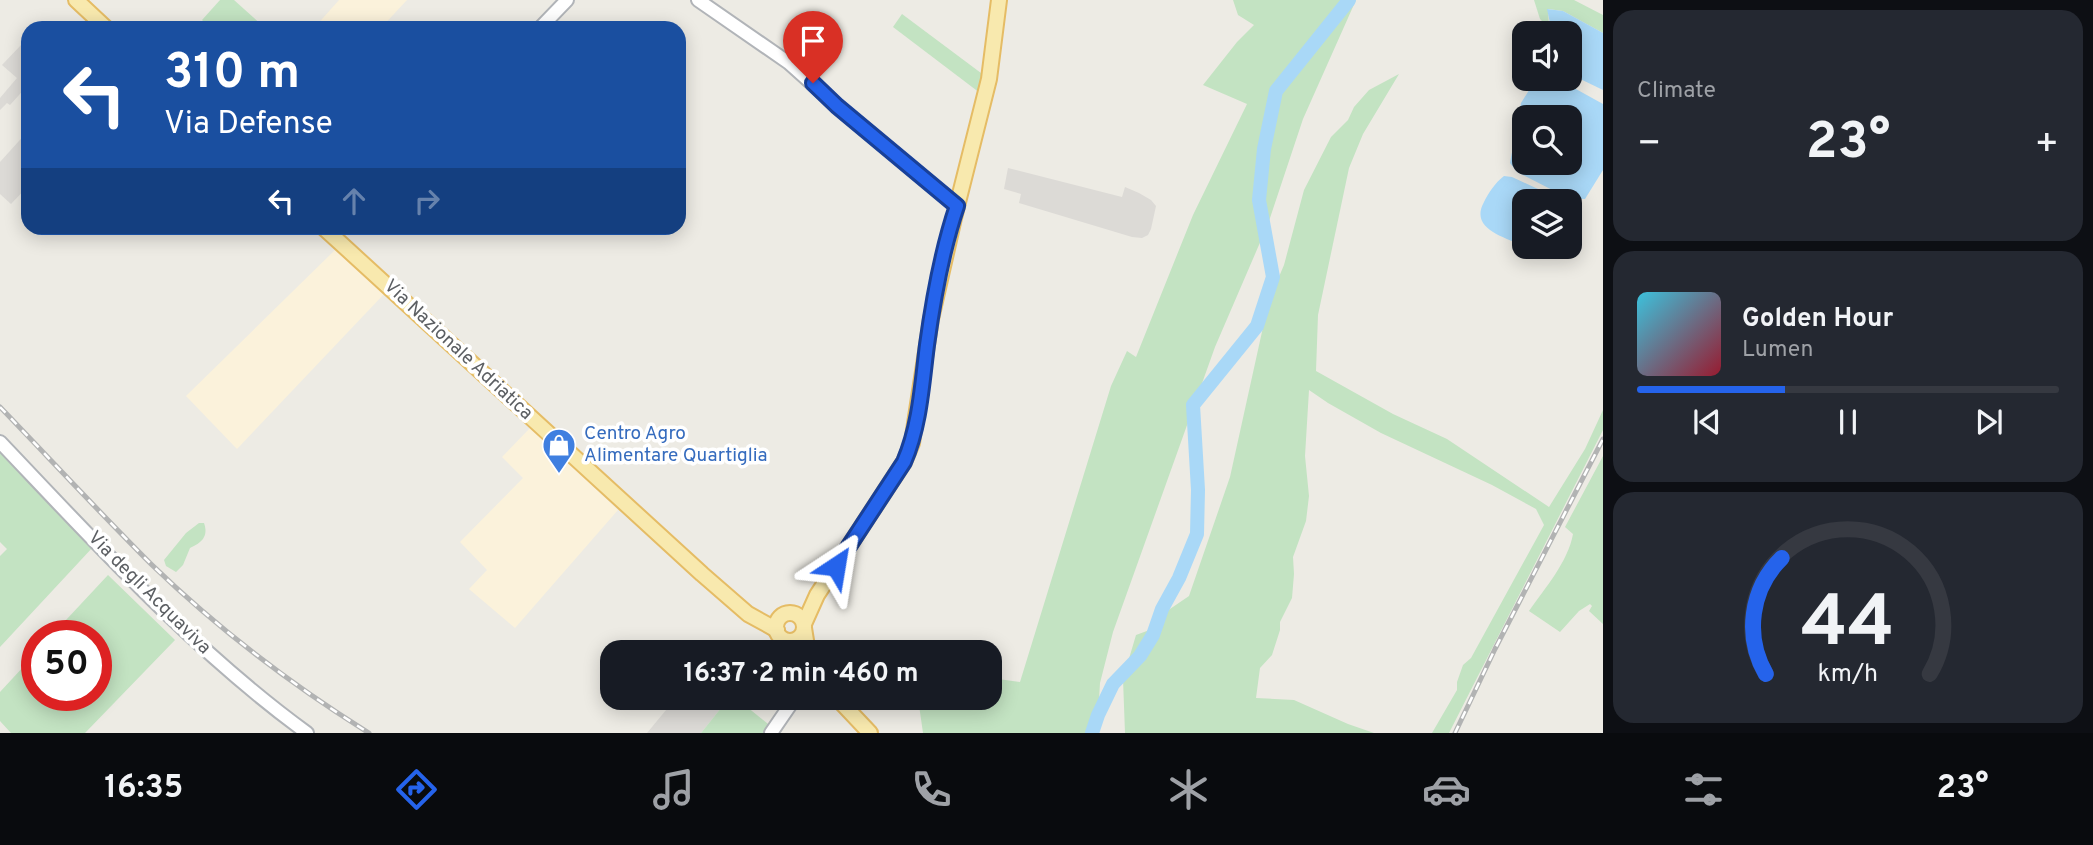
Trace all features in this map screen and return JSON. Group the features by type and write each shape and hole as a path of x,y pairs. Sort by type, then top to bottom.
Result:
{"main road":[{"path":"76,0 98,21"},
{"path":"794,640 799,638 817,595 899,471 912,443 931,319 989,79 999,0"},
{"name":"Via Nazionale Adriatica","path":"332,235 702,574 783,640"},
{"path":"786,640 778,622 817,595"},
{"path":"748,614 799,617 804,626 806,640"},
{"path":"849,710 870,733"}],"street":[{"path":"547,21 567,0"},
{"path":"698,0 789,62 837,106 957,206"},
{"name":"Via degli Acquaviva","path":"0,442 157,604 233,675 307,733"},
{"path":"771,733 787,710"}],"shaded area":[{"path":"339,0 407,0 388,21 320,21"},
{"path":"21,45 21,93 10,105 7,103 0,110 0,98 17,78 2,65"},
{"path":"21,139 21,193 11,204 0,194 0,162"},
{"path":"1008,168 1122,197 1125,187 1151,200 1156,206 1151,229 1148,235 1142,238 1132,237 1019,203 1021,194 1004,189"},
{"path":"336,249 385,293 237,449 186,396"},
{"path":"531,427 618,510 515,628 469,589 487,570 460,542 523,478 502,457"},
{"path":"666,710 719,710 701,733 647,733"}],"green space":[{"path":"220,0 234,0 257,21 203,21"},
{"path":"1233,0 1356,0 1303,119 1268,224 1215,347 1113,632 1100,683 1097,733 923,733 920,710 1002,710 1002,680 1020,682 1111,386 1127,351 1136,357 1193,215 1247,104 1203,85 1254,25 1238,15"},
{"path":"1534,0 1574,0 1603,15 1603,33 1563,11 1548,9 1549,21 1540,19"},
{"path":"902,14 985,76 980,93 893,27"},
{"path":"1399,74 1363,134 1349,168 1318,315 1316,371 1393,414 1447,439 1549,507 1585,449 1603,410 1603,430 1449,733 1432,733 1457,690 1463,665 1471,658 1544,525 1536,509 1492,485 1381,433 1309,390 1305,456 1309,496 1306,521 1293,557 1292,598 1280,622 1272,655 1260,668 1256,698 1294,700 1374,733 1125,733 1123,679 1136,635 1163,625 1167,611 1189,596 1230,477 1269,300 1284,265 1304,190 1331,137 1348,120 1354,107 1369,90"},
{"path":"0,447 93,547 25,620 21,620 21,624 0,647 0,556 7,549 0,542"},
{"path":"1603,456 1603,624 1589,611 1592,606 1590,604 1579,611 1560,632 1529,611 1566,555 1573,534 1565,527"},
{"path":"199,523 204,523 205,528 205,536 201,542 190,548 183,565 176,572 166,566 164,560 186,533"},
{"path":"108,575 175,640 112,705 112,620 66,620"},
{"path":"21,669 21,711 106,711 85,733 11,733 0,721 0,692"},
{"path":"719,710 751,710 773,728 769,733 701,733"}],"water":[{"path":"1547,9 1563,11 1581,21 1550,21"},
{"path":"1582,21 1603,33 1603,90 1582,80"},
{"path":"1528,91 1579,91 1603,104 1603,170 1585,199 1582,199 1582,189 1550,189 1523,175 1582,175 1582,105 1521,105"},
{"path":"1504,176 1538,189 1512,189 1512,241 1491,231 1481,219 1486,198"}],"waterway":[{"path":"1092,733 1113,684 1140,656 1153,635 1162,609 1179,578 1197,534 1198,490 1193,405 1257,326 1273,277 1259,200 1264,149 1276,91 1349,0"}],"railway":[{"path":"0,407 151,564 228,633 283,675 369,733"},
{"path":"1455,733 1603,439"}],"place":[{"name":"Centro Agro Alimentare Quartiglia","path":"559,475"}],"route":[{"path":"813,83 957,206 931,319 912,443 904,462 836,566"}]}
